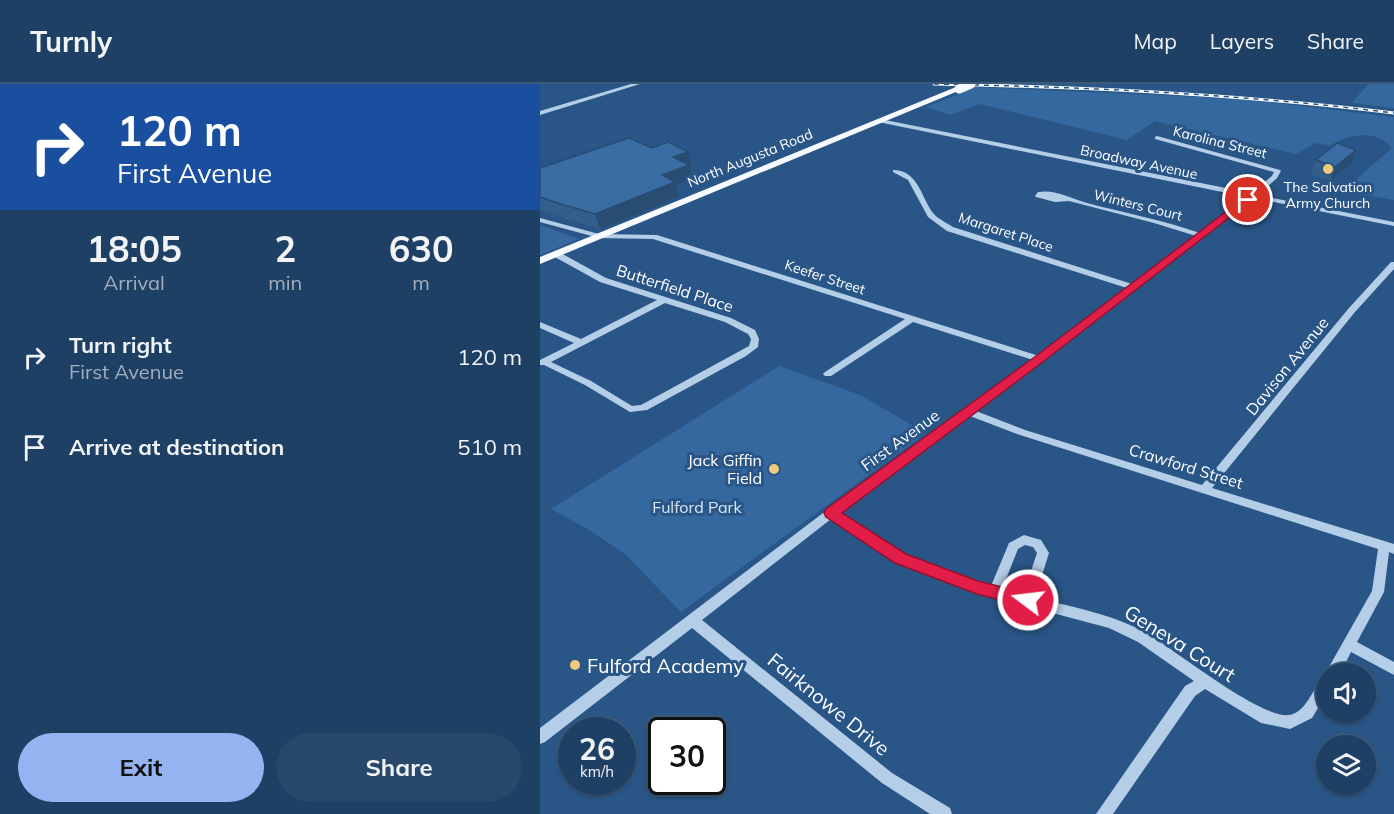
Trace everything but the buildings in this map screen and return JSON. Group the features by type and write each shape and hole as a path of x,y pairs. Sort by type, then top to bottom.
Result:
{"main road":[{"name":"North Augusta Road","path":"540,261 972,84"}],"street":[{"path":"540,113 637,84"},
{"name":"Broadway Avenue","path":"880,121 1394,224"},
{"name":"Karolina Street","path":"1158,138 1277,170"},
{"name":"First Avenue","path":"540,737 831,513 1040,359 1275,177 1277,170"},
{"name":"Margaret Place","path":"895,171 911,179 931,215 950,229 1133,287"},
{"name":"Winters Court","path":"1069,200 1162,221 1200,235"},
{"name":"Keefer Street","path":"540,220 599,236 654,237 911,319 955,330 1040,359"},
{"name":"Butterfield Place","path":"542,363 588,384 630,409 643,408 753,347 755,339 752,332 728,320 675,301 664,300 603,280 556,255"},
{"name":"Davison Avenue","path":"1205,489 1352,310 1394,264"},
{"path":"542,363 664,300"},
{"path":"828,374 911,319"},
{"path":"540,325 582,343"},
{"name":"Crawford Street","path":"969,412 1021,432 1389,548"},
{"name":"Geneva Court","path":"831,513 900,559 977,588 1112,622 1143,638 1205,681 1266,718 1290,722 1307,713 1316,699"},
{"path":"994,591 1013,546 1024,540 1037,543 1043,554 1028,600"},
{"path":"1339,663 1378,592 1389,548"},
{"name":"Fairknowe Drive","path":"692,620 887,778 944,814"},
{"path":"1350,645 1394,669"},
{"path":"1104,814 1190,691 1205,681"}],"green space":[{"path":"1368,84 1394,84 1394,108 1352,103"},
{"path":"976,87 1243,99 1394,117 1394,200 1343,191 1392,148 1378,138 1362,135 1353,136 1330,146 1316,143 1296,154 1155,121 1127,140 980,104 950,115 926,107"},
{"path":"540,225 579,239 540,255"},
{"name":"Fulford Park","path":"779,366 860,395 926,433 681,612 625,554 586,528 551,509"}],"railway":[{"path":"934,84 1164,92 1394,113"}],"place":[{"name":"The Salvation Army Church","path":"1328,169"},
{"name":"Jack Giffin Field","path":"774,469"},
{"name":"Fulford Academy","path":"575,665"}],"route":[{"path":"1028,600 977,588 900,559 831,513 1040,359 1248,200"}]}
